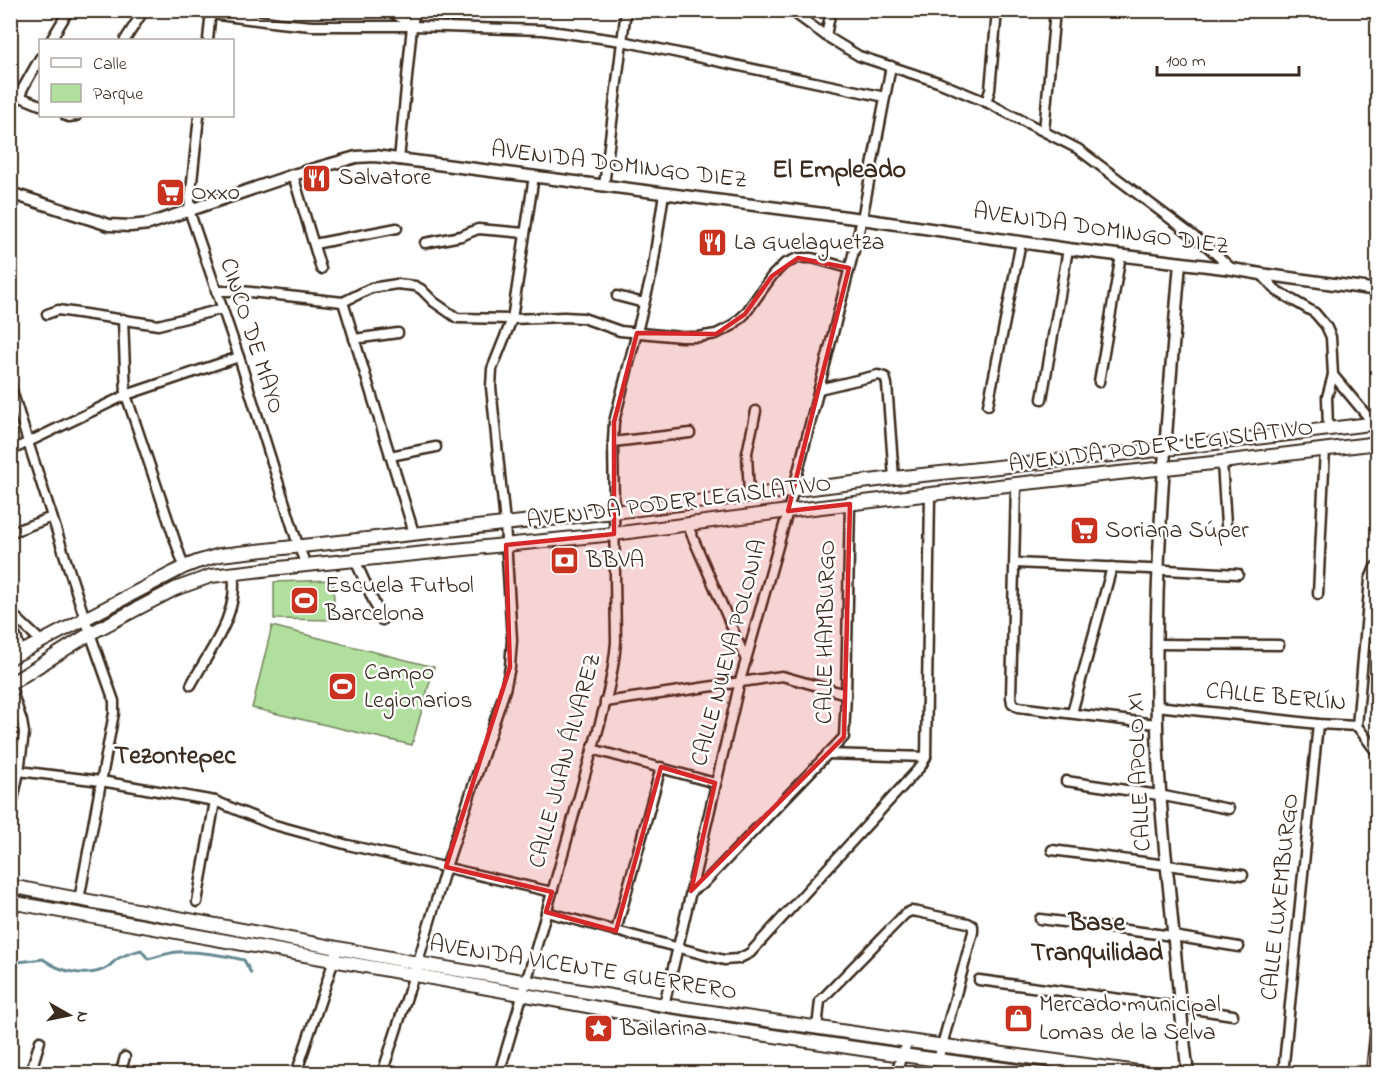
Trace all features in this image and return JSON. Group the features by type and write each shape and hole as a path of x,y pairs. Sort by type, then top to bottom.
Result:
{"main road":[{"name":"AVENIDA PODER LEGISLATIVO","path":"16,655 184,567 220,555 614,512 1375,423"},
{"name":"AVENIDA PODER LEGISLATIVO","path":"10,684 91,633 175,589 211,576 615,534 788,511 1377,443"},
{"name":"AVENIDA VICENTE GUERRERO","path":"10,886 417,963 664,1005 941,1046 1153,1074"},
{"name":"AVENIDA VICENTE GUERRERO","path":"10,902 659,1019 1042,1074"}],"street":[{"path":"52,39 69,10"},
{"path":"126,39 144,10"},
{"path":"389,10 412,26"},
{"path":"399,160 415,10"},
{"path":"604,186 626,10"},
{"path":"790,10 826,36 860,56 938,82 986,102 1078,149 1208,247 1232,269"},
{"path":"826,36 831,10"},
{"path":"986,102 990,90 997,10"},
{"path":"1044,131 1055,10"},
{"path":"208,39 211,12 312,26 543,30 622,41 885,97"},
{"path":"39,60 21,93 23,98 39,105"},
{"name":"CALLE NUEVA POLONIA","path":"664,1005 740,681 794,490 862,219 891,66"},
{"name":"CINCO DE MAYO","path":"200,117 189,210 306,565"},
{"name":"AVENIDA DOMINGO DIEZ","path":"10,193 109,225 130,226 149,224 293,175 356,157 375,156 862,219 1377,290"},
{"path":"293,175 321,269"},
{"path":"382,1074 446,867 505,690 510,667 512,640 505,524 491,387 492,369 512,319 534,177"},
{"name":"CALLE JUAN ÁLVAREZ","path":"499,1074 615,662 614,422 652,273 664,193"},
{"path":"314,244 397,228"},
{"path":"425,243 461,236 478,229 525,233"},
{"path":"988,405 1021,242"},
{"path":"1042,399 1068,249"},
{"path":"1099,382 1121,255"},
{"path":"216,291 241,291 343,302 371,288 397,284 421,289 434,302 457,318 583,318 620,331 698,337 716,334 732,326 745,314 772,276 784,264 798,258 812,258 849,268"},
{"name":"CALLE APOLO XI","path":"1180,263 1164,468 1156,644 1156,724 1159,795 1188,1074"},
{"path":"1261,274 1277,291 1316,314 1326,326 1331,337 1333,375 1327,397 1328,428"},
{"path":"617,296 644,303"},
{"path":"343,302 414,533"},
{"path":"47,314 58,310 158,325 222,309"},
{"path":"123,319 126,395 184,567"},
{"path":"354,339 398,333"},
{"path":"10,451 126,395 239,357"},
{"path":"819,389 878,375 885,377 894,478"},
{"path":"1333,375 1375,423"},
{"path":"10,384 85,619 114,700 114,713 79,900"},
{"path":"749,495 747,453 756,411"},
{"path":"613,442 690,433"},
{"path":"390,456 436,447"},
{"path":"1318,594 1325,449"},
{"path":"1222,462 1226,525"},
{"path":"1016,484 1012,704 1156,724"},
{"path":"546,912 724,960 738,959 750,953 921,766 926,757 930,495"},
{"name":"CALLE HAMBURGO","path":"691,891 703,884 844,737 850,504"},
{"path":"10,533 52,517"},
{"path":"687,524 746,660"},
{"path":"355,560 382,620"},
{"path":"1015,563 1238,574"},
{"path":"1357,726 1370,579 1377,566"},
{"path":"1072,713 1112,567"},
{"path":"191,685 227,620 235,583 233,573"},
{"path":"10,612 42,642"},
{"path":"10,627 16,637 16,655"},
{"path":"1156,644 1279,645"},
{"path":"605,702 782,676 846,694"},
{"path":"10,684 24,733 15,771 10,814"},
{"name":"CALLE BERLÍN","path":"1157,706 1318,724 1357,726 1377,754"},
{"name":"CALLE LUXEMBURGO","path":"1283,1074 1318,724"},
{"path":"592,749 715,783"},
{"name":"CALLE HAMBURGO","path":"827,754 926,757"},
{"path":"616,931 661,768"},
{"path":"15,771 101,781 215,801 271,824 348,845 552,892"},
{"path":"1066,781 1159,795 1229,809"},
{"path":"197,902 215,801"},
{"path":"1052,850 1243,875"},
{"path":"817,1028 820,1001 905,914 911,911 968,923 973,926 973,932 938,1060"},
{"path":"1040,919 1239,947"},
{"path":"296,1074 338,948"},
{"path":"979,980 1233,1016"},
{"path":"1371,1074 1377,1008"},
{"path":"30,1074 40,1041"},
{"path":"895,1074 908,1041"},
{"path":"120,1074 125,1057"}],"highlighted area":[{"path":"798,258 849,268 788,511 850,504 844,737 691,891 715,783 661,767 616,931 546,912 552,892 446,867 510,667 506,545 614,534 614,422 637,333 716,334 745,314 772,276"}],"green space":[{"name":"Escuela Futbol Barcelona","path":"333,580 335,620 274,619 274,582"},
{"name":"Campo Legionarios","path":"272,626 434,667 412,745 252,708"}],"waterway":[{"path":"10,963 43,959 66,970 92,973 108,967 130,953 141,950 148,959 173,953 194,952 244,960 251,973"}],"place":[{"name":"Salvatore","path":"317,178"},
{"name":"Oxxo","path":"170,193"},
{"name":"La Guelaguetza","path":"713,243"},
{"name":"Soriana Súper","path":"1084,531"},
{"name":"BBVA","path":"565,561"},
{"name":"Escuela Futbol Barcelona","path":"304,600"},
{"name":"Campo Legionarios","path":"343,687"},
{"name":"Mercado municipal Lomas de la Selva","path":"1018,1019"},
{"name":"Bailarina","path":"599,1029"}],"district":[{"name":"El Empleado","path":"839,171"},
{"name":"Tezontepec","path":"175,757"},
{"name":"Base Tranquilidad","path":"1097,939"}]}
